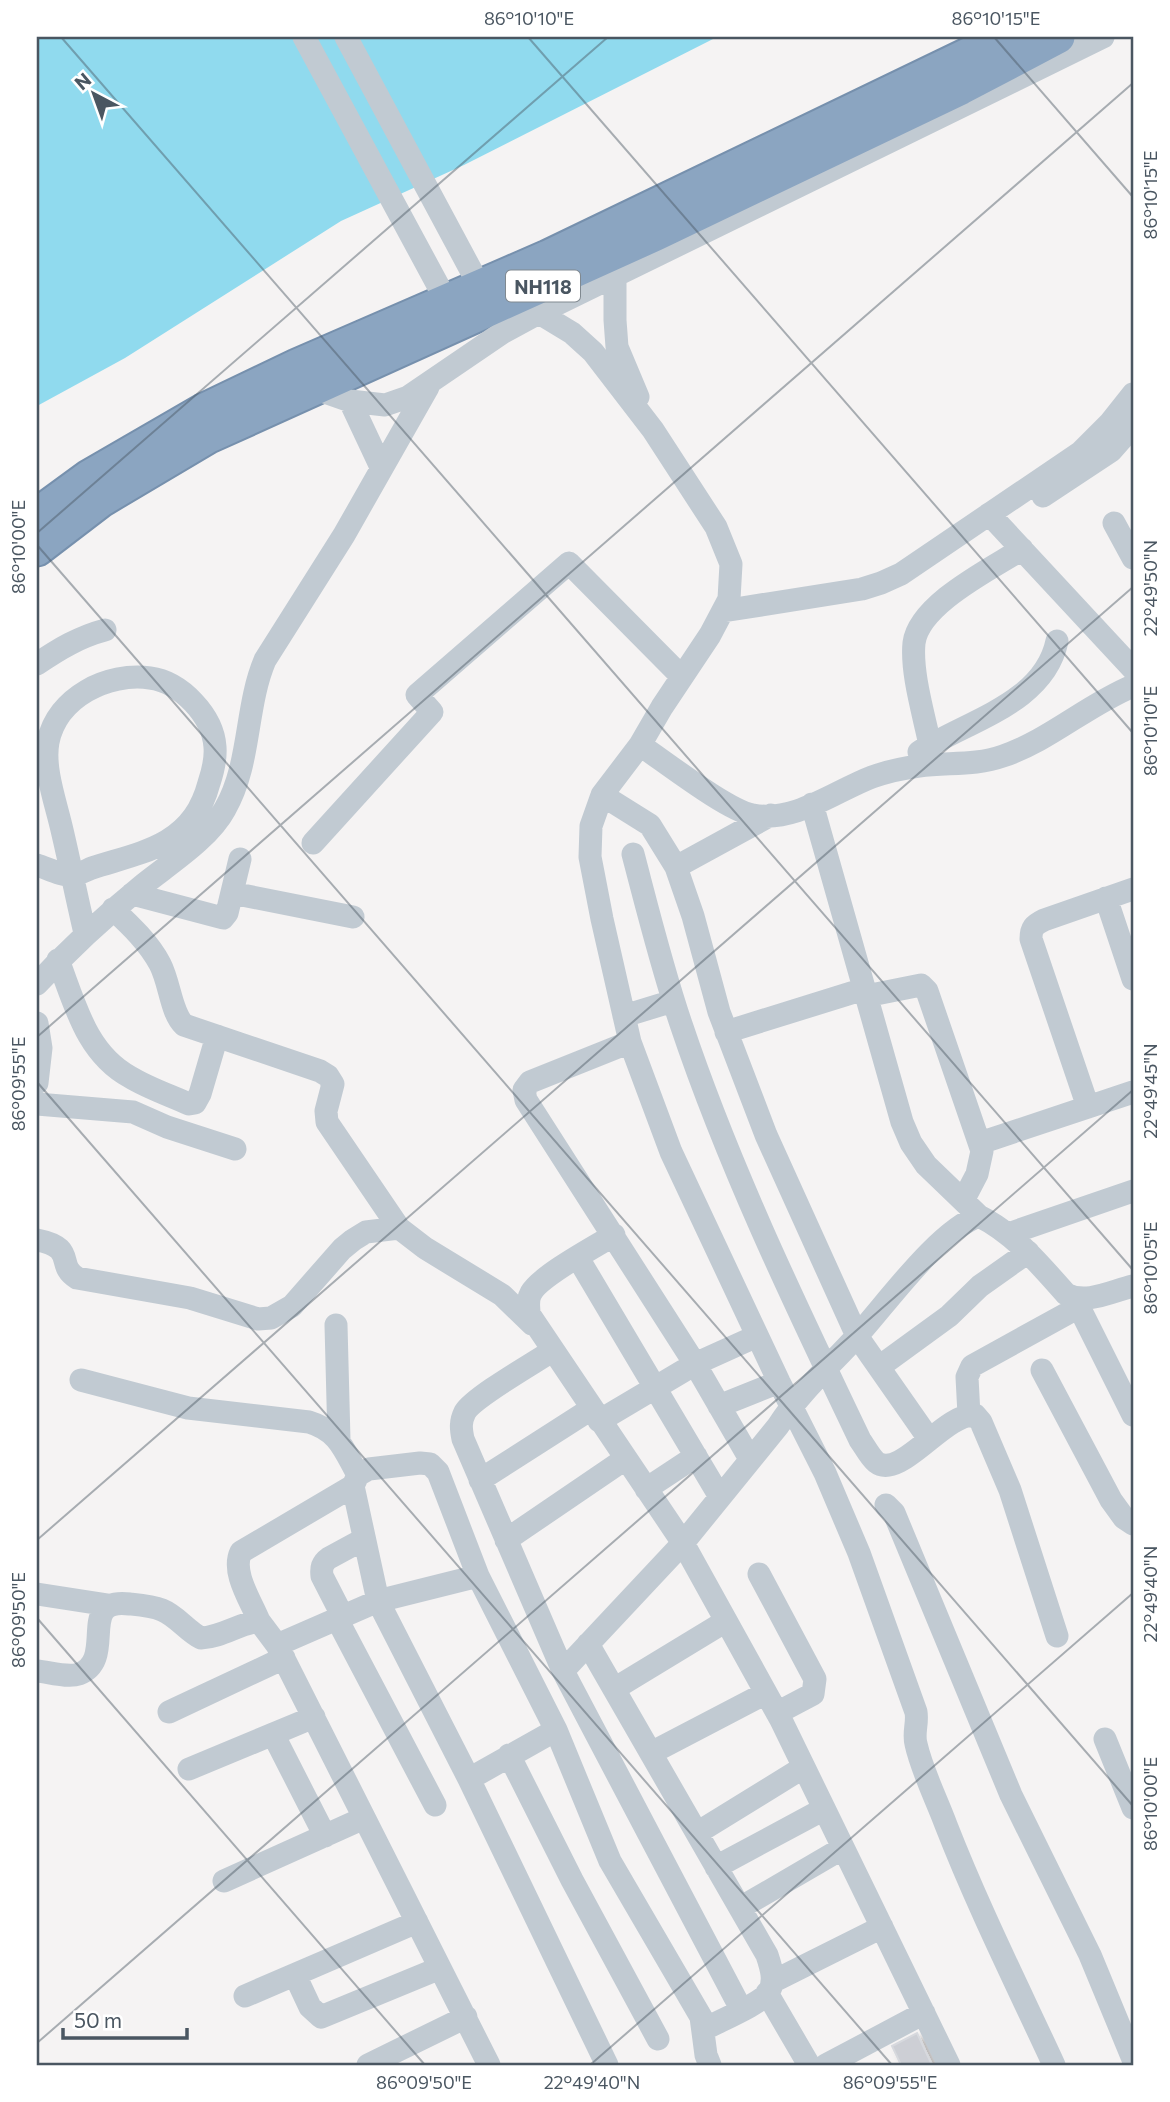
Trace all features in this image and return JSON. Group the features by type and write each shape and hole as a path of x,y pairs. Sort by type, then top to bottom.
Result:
{"highway":[{"name":"NH118","path":"37,515 89,477 203,411 297,366 548,257 1005,37"},
{"name":"NH118","path":"37,549 101,500 207,437 656,234 961,88 1058,37"}],"street":[{"path":"304,37 447,302"},
{"path":"346,37 480,287"},
{"path":"313,388 350,401 385,405 408,397 502,333 539,313 1103,37"},
{"path":"615,275 617,347 629,380 653,430"},
{"path":"539,313 572,333 593,352 653,430 716,527 730,564 729,599 723,611 640,745 601,795 591,826 590,857 630,1042 671,1152 779,1382 825,1473 859,1553 916,1712 916,1746 967,1878 1054,2065"},
{"path":"37,984 85,933 207,832 225,810 237,783 257,680 265,660 344,535 434,378"},
{"path":"994,519 1081,452 1110,424 1133,394"},
{"path":"350,401 381,467"},
{"path":"723,611 862,589 901,574 1097,461 1133,426"},
{"path":"994,519 1133,669"},
{"path":"1114,523 1133,558"},
{"path":"930,745 914,658 914,641 919,627 937,606 1022,549"},
{"path":"313,843 432,712 417,695 569,563 682,677"},
{"path":"37,664 67,644 105,630"},
{"path":"895,772 930,745 1012,701 1044,672 1053,659 1057,640"},
{"path":"37,865 72,876 161,844 182,832 199,812 214,767 215,745 210,728 199,710 171,685 152,678 132,677 109,682 85,691 67,704 54,722 48,743 48,762 72,876 85,933"},
{"path":"640,745 731,806 752,815 789,814 874,777 918,766 972,763 1003,757 1044,738 1090,707 1133,685"},
{"path":"601,795 650,825 676,867 683,882 726,1032 766,1135 858,1336 929,1439"},
{"path":"812,804 902,1122 911,1143 926,1165 972,1208 1028,1252 1077,1303 1133,1415"},
{"path":"676,867 771,815"},
{"path":"633,854 673,1001 757,1218 860,1440 874,1461 883,1466 892,1466 905,1459 947,1425 975,1415 981,1422 1010,1490 1057,1636"},
{"path":"132,894 223,918 227,913 240,859"},
{"path":"1088,1107 1031,939 1031,931 1035,924 1044,920 1133,889"},
{"path":"232,892 353,917"},
{"path":"1106,898 1133,979"},
{"path":"113,909 140,936 161,965 171,990 177,1019 184,1025 328,1076 332,1084 326,1111 327,1122 399,1228 425,1248 502,1295 538,1331"},
{"path":"58,960 90,1040 113,1066 130,1078 189,1104 195,1103 216,1036"},
{"path":"563,1671 682,1544 791,1407 858,1336 918,1265 958,1227 972,1208 981,1162 980,1143 927,991 921,985 865,992 726,1032"},
{"path":"624,1016 673,1001"},
{"path":"37,1023 41,1048 37,1083"},
{"path":"630,1042 530,1082 524,1090 526,1100 695,1364 750,1459"},
{"path":"980,1143 1133,1092"},
{"path":"37,1104 133,1112 167,1127 235,1149"},
{"path":"1008,1234 1133,1191"},
{"path":"37,1240 56,1245 62,1252 71,1275 77,1278 190,1298 258,1319 271,1318 292,1306 353,1240 366,1232 399,1228"},
{"path":"614,1235 533,1289 528,1300 529,1314 682,1544 726,1621 777,1713 949,2065"},
{"path":"879,1367 949,1316 980,1286 1028,1252"},
{"path":"578,1258 720,1497"},
{"path":"970,1415 967,1377 972,1366 1084,1299 1133,1286"},
{"path":"336,1325 339,1440 356,1480 364,1539 379,1601 469,1779 607,2065"},
{"path":"480,1480 595,1415 757,1336"},
{"path":"552,1351 478,1399 466,1410 460,1424 463,1439 563,1671 741,2009"},
{"path":"1042,1370 1111,1500 1124,1518 1133,1524"},
{"path":"81,1380 188,1408 309,1422 322,1426 339,1440"},
{"path":"719,1406 779,1382"},
{"path":"646,1489 696,1456"},
{"path":"506,1540 625,1459"},
{"path":"489,2065 281,1651 259,1620 238,1570 237,1560 241,1552 356,1480 369,1469 420,1463 430,1464 438,1472 478,1576 556,1730 610,1861 701,2017 710,2065"},
{"path":"886,1505 894,1513 1011,1796 1090,1955 1133,2059"},
{"path":"364,1539 328,1558 321,1569 322,1576 340,1618 435,1805"},
{"path":"759,1574 816,1679 813,1694 777,1713"},
{"path":"169,1712 340,1618 379,1601 478,1576"},
{"path":"37,1594 108,1605 117,1602 162,1610 201,1639 214,1637 259,1620"},
{"path":"37,1671 76,1675 88,1670 96,1661 101,1614 108,1605"},
{"path":"614,1689 726,1621"},
{"path":"588,1644 767,1955 772,1969 770,1988 809,2065"},
{"path":"651,1753 766,1693"},
{"path":"189,1769 314,1717"},
{"path":"469,1779 556,1730"},
{"path":"274,1734 325,1836"},
{"path":"1105,1739 1133,1808"},
{"path":"509,1755 572,1880 658,2039"},
{"path":"697,1833 804,1768"},
{"path":"716,1867 824,1808"},
{"path":"224,1881 365,1818"},
{"path":"740,1908 843,1848"},
{"path":"245,1996 416,1922"},
{"path":"704,2029 741,2009 770,1988 882,1927"},
{"path":"295,1975 310,2007 321,2017 440,1968"},
{"path":"826,2065 924,2013"},
{"path":"368,2065 466,2017"}],"water":[{"path":"37,37 717,37 464,165 341,221 125,358 37,406"}],"building":[{"path":"917,2033 932,2065 901,2065 892,2046"}]}
